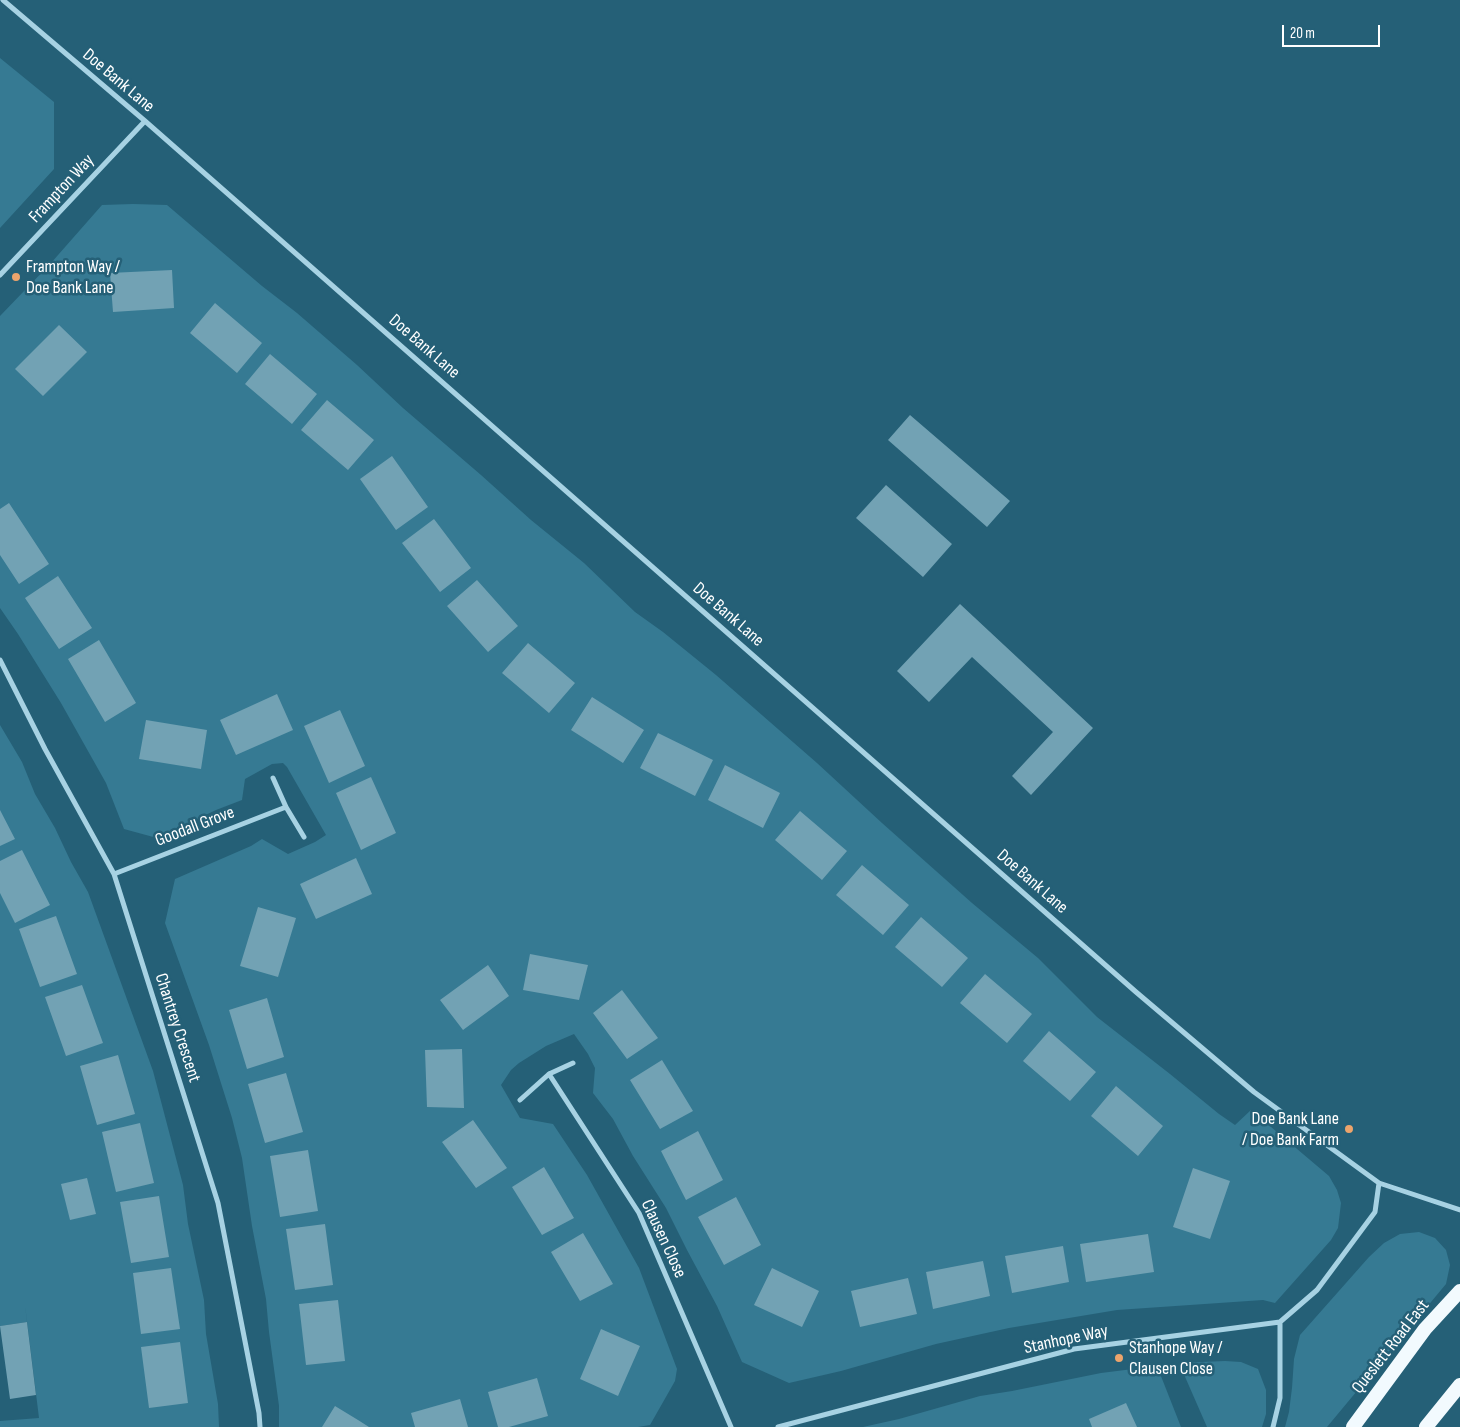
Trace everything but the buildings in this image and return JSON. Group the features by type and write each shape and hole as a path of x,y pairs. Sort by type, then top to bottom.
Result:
{"highway":[{"name":"Queslett Road East","path":"1353,1427 1424,1330 1460,1291"},
{"path":"1426,1427 1460,1386"}],"street":[{"name":"Doe Bank Lane","path":"3,0 145,121 1136,992 1254,1092 1378,1183 1460,1210"},
{"name":"Frampton Way","path":"0,276 145,121"},
{"name":"Chantrey Crescent","path":"0,660 45,748 114,874 218,1203 259,1413 260,1427"},
{"path":"273,778 286,807 304,837"},
{"name":"Goodall Grove","path":"114,874 286,807"},
{"path":"520,1100 549,1074 573,1064"},
{"name":"Clausen Close","path":"549,1074 639,1213 731,1427"},
{"path":"1273,1427 1280,1398 1280,1322 1317,1290 1375,1212 1378,1183"},
{"name":"Stanhope Way","path":"778,1427 1074,1349 1280,1322"}],"shaded area":[{"path":"0,58 54,102 54,169 0,228"},
{"path":"102,205 167,205 262,286 297,313 531,520 584,563 635,612 716,675 817,763 972,903 1038,958 1097,1017 1235,1125 1251,1110 1329,1176 1337,1190 1341,1203 1338,1228 1331,1240 1275,1303 1263,1300 1117,1310 1009,1328 936,1344 841,1371 789,1383 742,1362 717,1306 666,1208 633,1156 613,1119 593,1093 595,1068 574,1034 546,1046 519,1063 511,1070 501,1085 520,1118 553,1124 587,1175 639,1268 677,1369 675,1381 650,1425 638,1427 279,1427 279,1406 266,1299 252,1226 242,1158 232,1118 209,1045 165,923 175,879 251,846 262,839 288,854 326,835 283,763 272,764 245,779 242,800 157,838 124,829 106,783 61,703 0,608 0,316 51,263"},
{"path":"0,725 22,762 35,794 88,892 153,1071 183,1185 188,1224 204,1300 206,1334 218,1404 219,1427 0,1427 0,1421 39,1418 25,1305 27,1322 0,1326"},
{"path":"1419,1232 1435,1238 1446,1250 1450,1265 1446,1284 1327,1427 1285,1427 1289,1412 1294,1359 1300,1335 1369,1257 1384,1243 1400,1234"},
{"path":"1241,1362 1258,1369 1266,1390 1266,1414 1262,1427 1207,1427 1179,1363"},
{"path":"1157,1366 1181,1427 863,1427 980,1396 1101,1373"}],"place":[{"name":"Frampton Way / Doe Bank Lane","path":"16,277"},
{"name":"Doe Bank Lane / Doe Bank Farm","path":"1349,1129"},
{"name":"Stanhope Way / Clausen Close","path":"1119,1358"}]}
